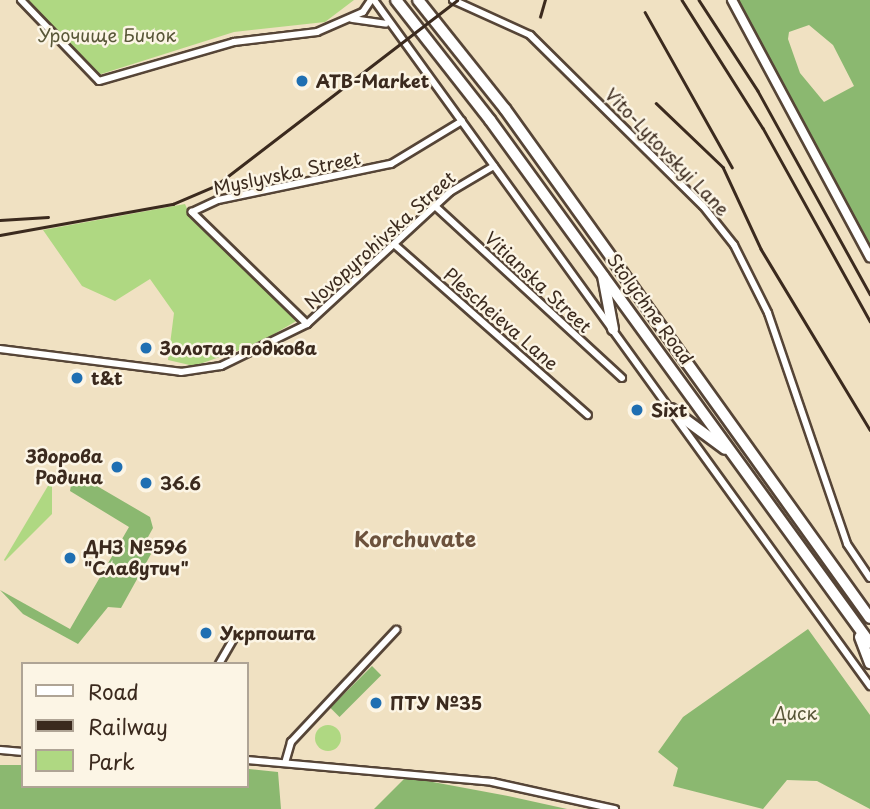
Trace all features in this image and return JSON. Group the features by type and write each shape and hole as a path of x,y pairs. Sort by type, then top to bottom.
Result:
{"highway":[{"name":"Stolychne Road","path":"396,0 603,273 870,643"},
{"name":"Stolychne Road","path":"418,0 505,109 870,615"},
{"path":"603,273 613,329"},
{"path":"671,409 732,455"},
{"path":"850,615 870,663"}],"street":[{"path":"21,0 99,81 234,42 292,39 350,19 372,0 386,24 462,121 870,686"},
{"name":"Vito-Lytovskyi Lane","path":"453,0 530,35 703,206 734,245 768,313 847,544 870,578"},
{"path":"732,0 870,257"},
{"path":"350,19 386,24"},
{"name":"Myslyvska Street","path":"307,324 196,223 192,212 218,200 391,164 462,121"},
{"name":"Novopyrohivska Street","path":"0,349 195,372 250,355 307,324 435,206 494,166"},
{"name":"Vitianska Street","path":"435,206 622,378"},
{"name":"Plescheieva Lane","path":"395,245 587,415"},
{"path":"285,763 291,742 396,630"},
{"path":"220,662 235,635"},
{"path":"0,751 21,752"},
{"path":"248,760 492,782 615,809"}],"green space":[{"name":"Урочище Бичок","path":"28,0 354,0 325,22 234,32 98,75"},
{"path":"739,0 870,0 870,246 745,21","holes":["809,25 833,45 854,86 824,102 800,73 788,39 789,32"]},
{"path":"185,204 192,220 298,320 257,344 194,366 168,360 174,313 150,279 115,301 82,286 43,230"},
{"path":"73,472 150,517 153,528 143,546 151,554 121,608 108,607 78,644 23,614 0,590 70,629 129,527 70,491"},
{"path":"52,479 52,514 5,561 4,560"},
{"name":"Диск","path":"808,629 870,715 870,809 817,781 787,780 763,809 673,786 678,768 658,752 683,717"},
{"path":"372,666 381,675 339,717 330,708"},
{"path":"328,725 337,729 341,738 337,747 328,751 319,747 315,738 319,729"},
{"path":"0,765 21,765 21,788 248,788 249,769 278,772 281,809 0,809"},
{"path":"406,777 508,796 567,809 374,809"}],"railway":[{"path":"0,235 173,204 215,186 457,0"},
{"path":"540,17 545,0"},
{"path":"682,0 763,128 870,321"},
{"path":"699,0 758,91 870,294"},
{"path":"645,12 732,167"},
{"path":"656,103 723,167 761,249 870,430"},
{"path":"0,220 48,217"}],"place":[{"name":"ATB-Market","path":"302,81"},
{"name":"Золотая подкова","path":"146,348"},
{"name":"t&t","path":"77,378"},
{"name":"Sixt","path":"637,410"},
{"name":"Здорова Родина","path":"117,467"},
{"name":"36.6","path":"146,483"},
{"name":"ДНЗ №596 \"Славутич\"","path":"70,558"},
{"name":"Укрпошта","path":"206,633"},
{"name":"ПТУ №35","path":"376,703"}],"district":[{"name":"Korchuvate","path":"415,538"}]}
